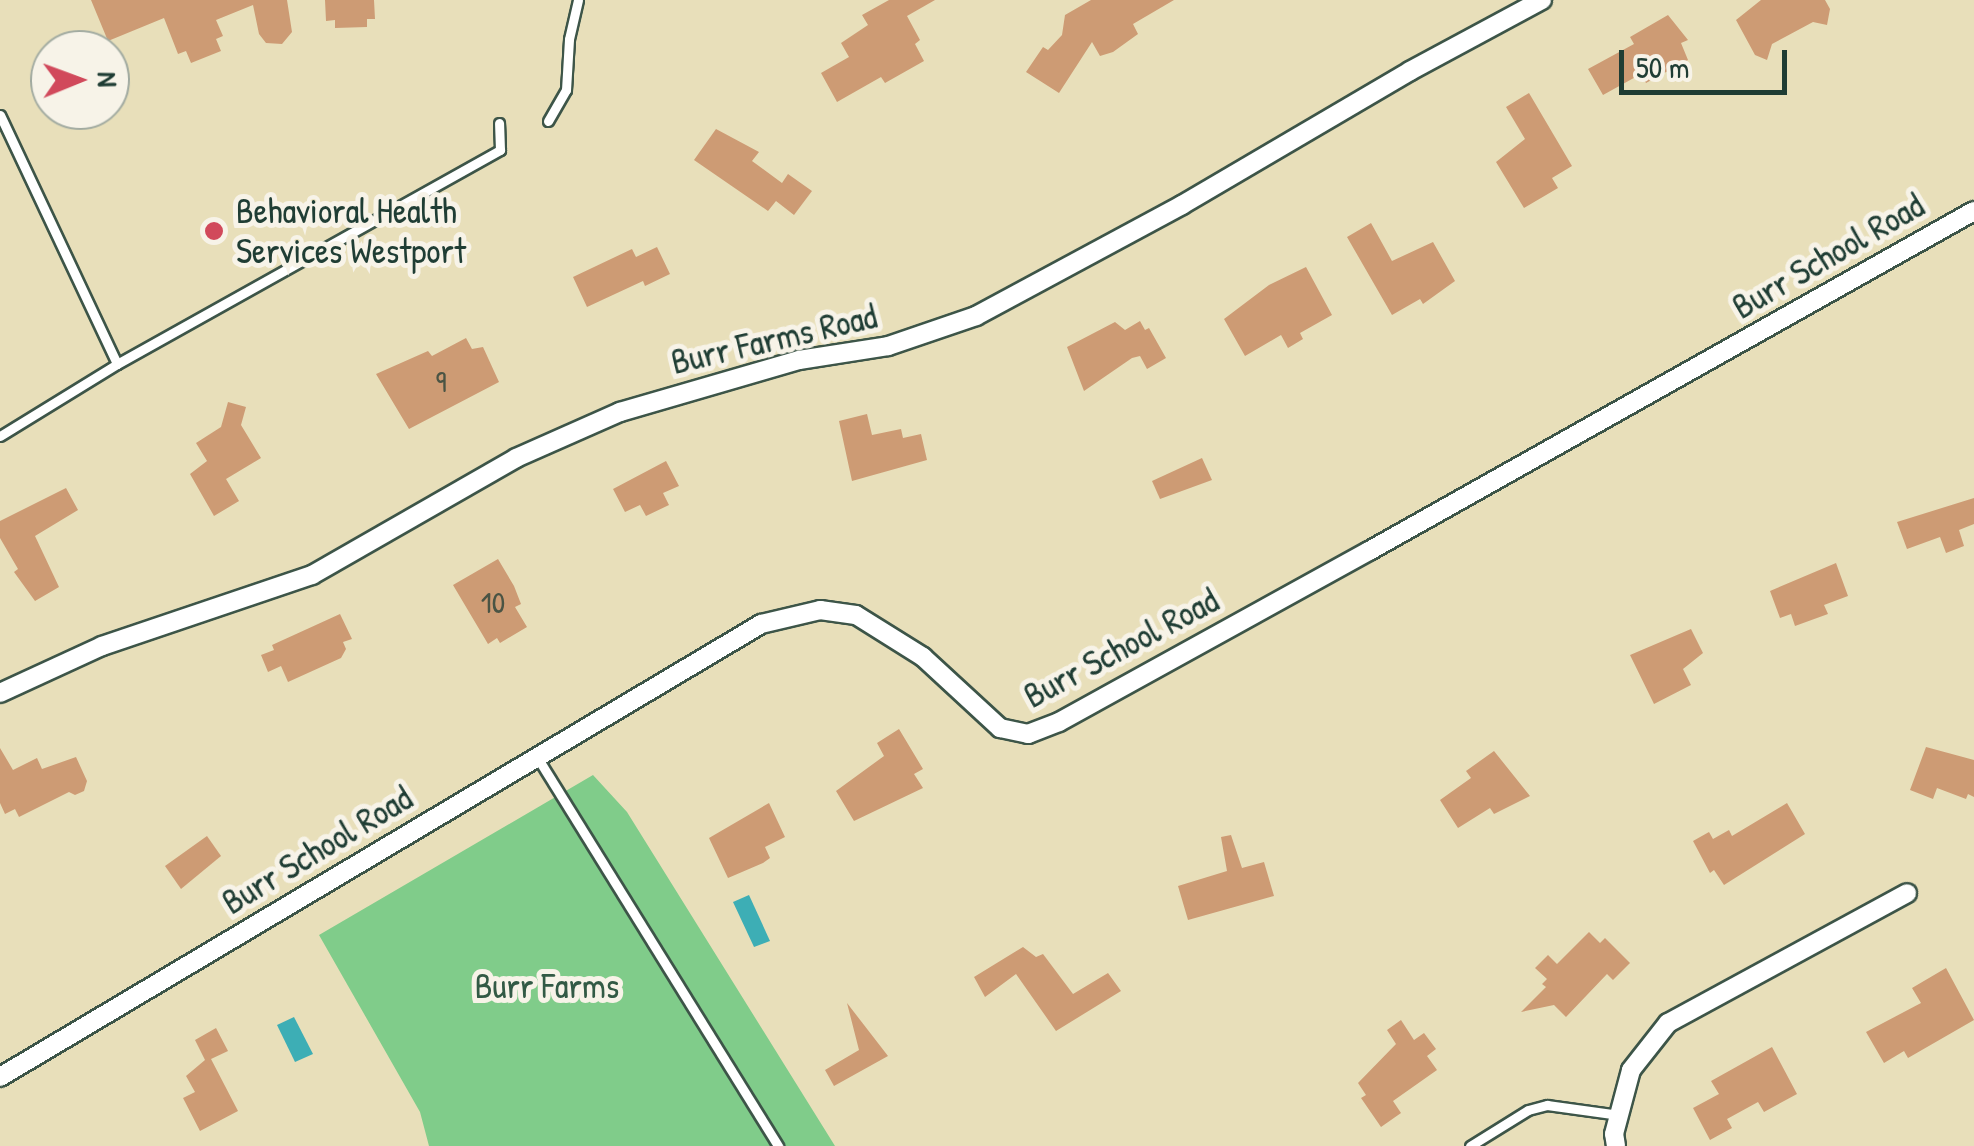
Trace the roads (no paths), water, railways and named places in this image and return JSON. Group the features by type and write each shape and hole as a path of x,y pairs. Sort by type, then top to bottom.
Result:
{"street":[{"name":"Burr Farms Road","path":"0,693 102,646 312,576 516,458 620,412 799,360 901,343 976,316 1182,205 1410,70 1542,0"},
{"name":"Burr School Road","path":"0,1077 761,624 820,610 856,615 923,657 1000,728 1028,734 1059,722 1974,212"},
{"path":"1616,1146 1630,1070 1668,1023 1907,892"}],"lane":[{"path":"548,121 566,90 569,39 578,0"},
{"path":"0,115 117,364"},
{"path":"0,436 117,364 500,150 499,123"},
{"path":"536,757 778,1146"},
{"path":"1470,1146 1528,1110 1547,1105 1619,1116"}],"water":[{"path":"749,895 770,941 754,947 733,902"},
{"path":"294,1017 313,1054 295,1062 277,1025"}],"place":[{"name":"Behavioral Health Services Westport","path":"214,231"}],"park label":[{"name":"Burr Farms","path":"547,986"}]}
